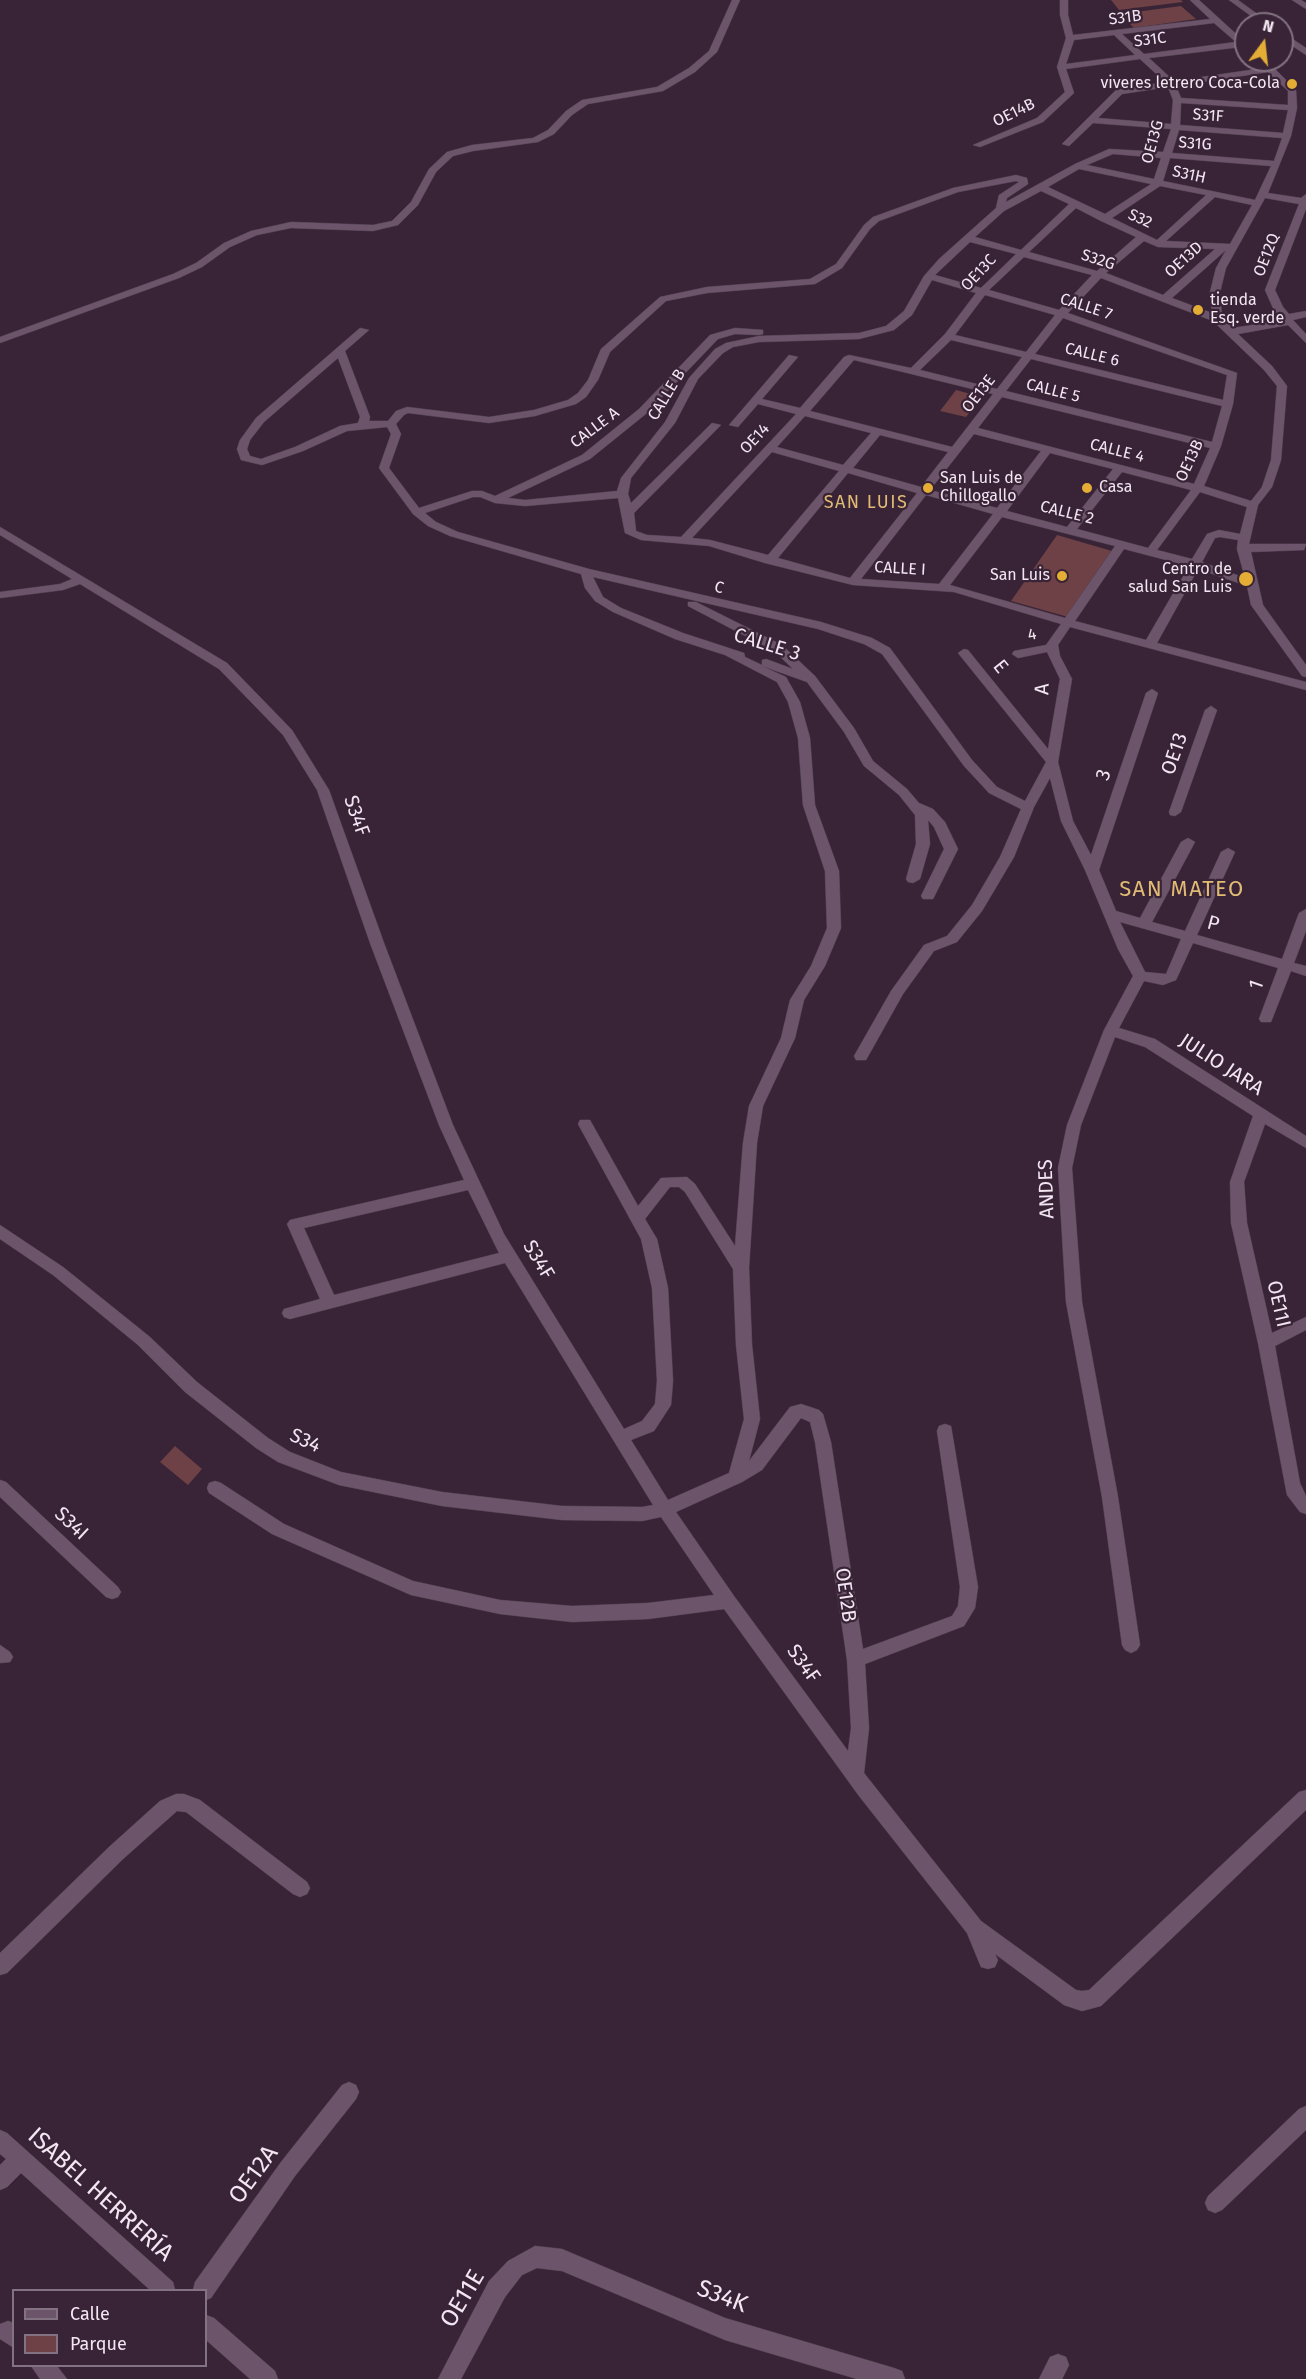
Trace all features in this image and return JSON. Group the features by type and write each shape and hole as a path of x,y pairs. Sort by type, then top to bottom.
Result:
{"street":[{"path":"0,340 184,273 227,245 254,233 291,225 373,228 395,223 409,211 432,171 450,154 472,148 535,140 552,132 569,113 585,102 660,89 692,70 713,52 726,18 736,0"},
{"path":"1061,67 1070,38 1064,15 1064,0"},
{"path":"1194,0 1234,35"},
{"path":"1234,1 1251,0"},
{"path":"1296,0 1306,7"},
{"path":"1234,1 1250,12"},
{"name":"S31B","path":"1070,38 1218,20"},
{"name":"OE13G","path":"1104,219 1157,184 1175,129 1177,100 1171,83 1117,34"},
{"name":"S31C","path":"1061,67 1234,46"},
{"name":"OE14B","path":"977,145 1040,120 1070,93 1061,67"},
{"path":"1066,144 1119,92 1250,72"},
{"path":"1274,72 1292,90 1293,108 1287,136 1261,199 1229,246 1215,292 1217,319 1268,368 1282,386 1276,460 1267,487 1253,505 1244,544 1251,584 1260,612 1306,672"},
{"path":"1177,100 1293,108"},
{"name":"S31F","path":"1092,120 1175,129 1287,136"},
{"name":"S31G","path":"1078,166 1112,151 1277,164"},
{"path":"816,337 859,336 890,328 908,313 929,276 967,238 1001,209 1043,188 1078,166"},
{"name":"S31H","path":"1078,166 1212,195 1305,200"},
{"path":"364,330 260,420 245,440 243,455 248,460 267,460 344,428 363,424 391,424 400,413 407,410 489,420 536,413 572,402 582,395 593,380 605,351 663,299 706,290 812,282 839,267 867,227 876,219 956,190 1016,178 1024,180 1025,182 1002,197 1001,209"},
{"name":"S32","path":"1043,188 1158,244 1229,246"},
{"path":"1158,244 1212,195"},
{"name":"OE12Q","path":"1288,320 1270,293 1270,285 1305,200"},
{"name":"OE13C","path":"914,371 949,336 982,292 1074,204"},
{"name":"OE13E","path":"853,582 1061,314 1099,274 1142,237"},
{"name":"S32G","path":"967,238 1099,274 1217,319"},
{"name":"OE13D","path":"1165,299 1229,246"},
{"name":"CALLE 7","path":"929,276 1061,314 1232,373"},
{"path":"1229,332 1306,314"},
{"path":"1288,320 1306,340"},
{"name":"CALLE A","path":"495,500 586,457 643,411 708,342 718,335 745,331 816,337"},
{"name":"CALLE 6","path":"949,336 1228,404"},
{"name":"CALLE B","path":"622,494 626,478 670,423 694,378 720,351 746,340 816,337"},
{"path":"340,351 365,417 363,424"},
{"path":"734,425 793,357"},
{"name":"CALLE 5","path":"848,359 862,358 1216,446"},
{"name":"OE14","path":"685,539 803,412 848,359"},
{"name":"OE13B","path":"1151,551 1198,488 1216,446 1228,404 1232,373"},
{"path":"755,400 956,451"},
{"name":"C","path":"391,424 396,434 384,468 417,512 432,525 454,534 586,572 858,636 886,651 968,763 993,790 1028,807"},
{"path":"417,512 472,494 482,494 495,500 525,503 622,494 628,512 716,425"},
{"name":"CALLE 4","path":"972,430 1198,488 1253,505"},
{"path":"769,561 878,431"},
{"name":"CALLE 2","path":"769,448 998,512 1151,551 1251,584"},
{"path":"943,587 1047,450"},
{"path":"1070,531 1119,469"},
{"name":"CALLE I","path":"628,512 629,531 634,535 710,543 769,561 853,582 943,587 1306,686"},
{"name":"S34F","path":"0,530 223,666 288,733 323,790 377,943 471,1184 509,1256 665,1509 728,1600 855,1773 974,1928 1071,1998 1082,2001 1094,1999 1306,1798"},
{"path":"1150,645 1214,534 1244,544 1305,548"},
{"path":"1052,648 1066,622 1122,544"},
{"name":"CALLE 3","path":"586,572 591,588 599,599 617,610 731,655 763,662 811,679 849,731 868,763 903,792 921,814 923,844 913,879"},
{"path":"0,595 63,587 81,579"},
{"path":"668,592 778,648 811,679"},
{"name":"4","path":"1018,654 1052,648"},
{"name":"A","path":"1052,648 1066,683 1052,762"},
{"name":"E","path":"964,653 1052,762"},
{"path":"731,655 782,680 794,702 804,738 809,805 832,871 834,909 834,928 818,966 797,1000 788,1038 756,1106 750,1143 741,1268 744,1346 753,1408 750,1433 736,1477"},
{"name":"3","path":"1092,870 1152,693"},
{"name":"OE13","path":"1175,812 1211,710"},
{"path":"861,1056 898,991 929,948 952,939 977,908 1007,857 1028,807 1052,762"},
{"path":"1052,762 1067,821 1140,976 1169,979 1191,939 1228,852"},
{"path":"912,804 928,812 940,825 951,849 928,896"},
{"path":"1144,924 1188,842"},
{"name":"1","path":"1266,1019 1306,913"},
{"name":"P","path":"1110,914 1306,971"},
{"name":"ANDES","path":"1131,1645 1110,1497 1074,1302 1065,1156 1074,1125 1111,1030 1140,976"},
{"name":"JULIO JARA","path":"1111,1030 1150,1043 1306,1143"},
{"name":"OE11I","path":"1261,1114 1241,1167 1236,1197 1239,1223 1266,1343 1292,1483 1304,1506"},
{"path":"585,1124 638,1217 652,1250 660,1288 664,1399 661,1410 652,1422 621,1437"},
{"path":"638,1217 666,1182 682,1181 694,1194 741,1268"},
{"path":"329,1301 295,1224 471,1184"},
{"name":"S34","path":"0,1231 58,1271 144,1341 191,1387 230,1419 284,1457 339,1478 442,1498 562,1514 620,1516 665,1509 736,1477 756,1465 796,1412 807,1412 817,1419"},
{"path":"290,1313 509,1256"},
{"path":"1266,1343 1306,1323"},
{"path":"1291,1332 1306,1340"},
{"name":"OE12B","path":"817,1419 823,1442 856,1660 860,1728 855,1773"},
{"path":"856,1660 958,1621 966,1608 969,1587 945,1431"},
{"name":"S34I","path":"0,1486 112,1592"},
{"path":"215,1488 278,1529 411,1588 500,1607 572,1614 648,1611 728,1600"},
{"path":"0,1966 116,1853 167,1807 176,1803 184,1802 193,1806 300,1888"},
{"path":"974,1928 988,1960"},
{"name":"OE12A","path":"204,2289 288,2169 349,2092"},
{"path":"1215,2203 1306,2116"},
{"name":"ISABEL HERRERÍA","path":"0,2140 164,2289"},
{"path":"0,2180 20,2160"},
{"name":"OE11E","path":"449,2379 497,2289 515,2268 535,2257"},
{"name":"S34K","path":"535,2257 562,2260 725,2329 894,2379"},
{"path":"207,2327 267,2379"},
{"path":"43,2367 56,2379"}],"green space":[{"path":"1111,0 1181,0 1183,2 1119,10"},
{"path":"1181,6 1196,19 1134,28 1120,14"},
{"path":"956,390 982,397 966,417 940,411"},
{"name":"San Luis","path":"1057,535 1112,551 1068,617 1011,601"},
{"path":"175,1446 202,1469 188,1485 160,1462"}],"place":[{"name":"viveres letrero Coca-Cola","path":"1292,84"},
{"name":"tienda Esq. verde","path":"1198,310"},
{"name":"San Luis de Chillogallo","path":"928,488"},
{"name":"Casa","path":"1087,488"},
{"name":"San Luis","path":"1062,576"},
{"name":"Centro de salud San Luis","path":"1246,579"}],"district":[{"name":"SAN LUIS","path":"866,503"},
{"name":"SAN MATEO","path":"1182,890"}]}
